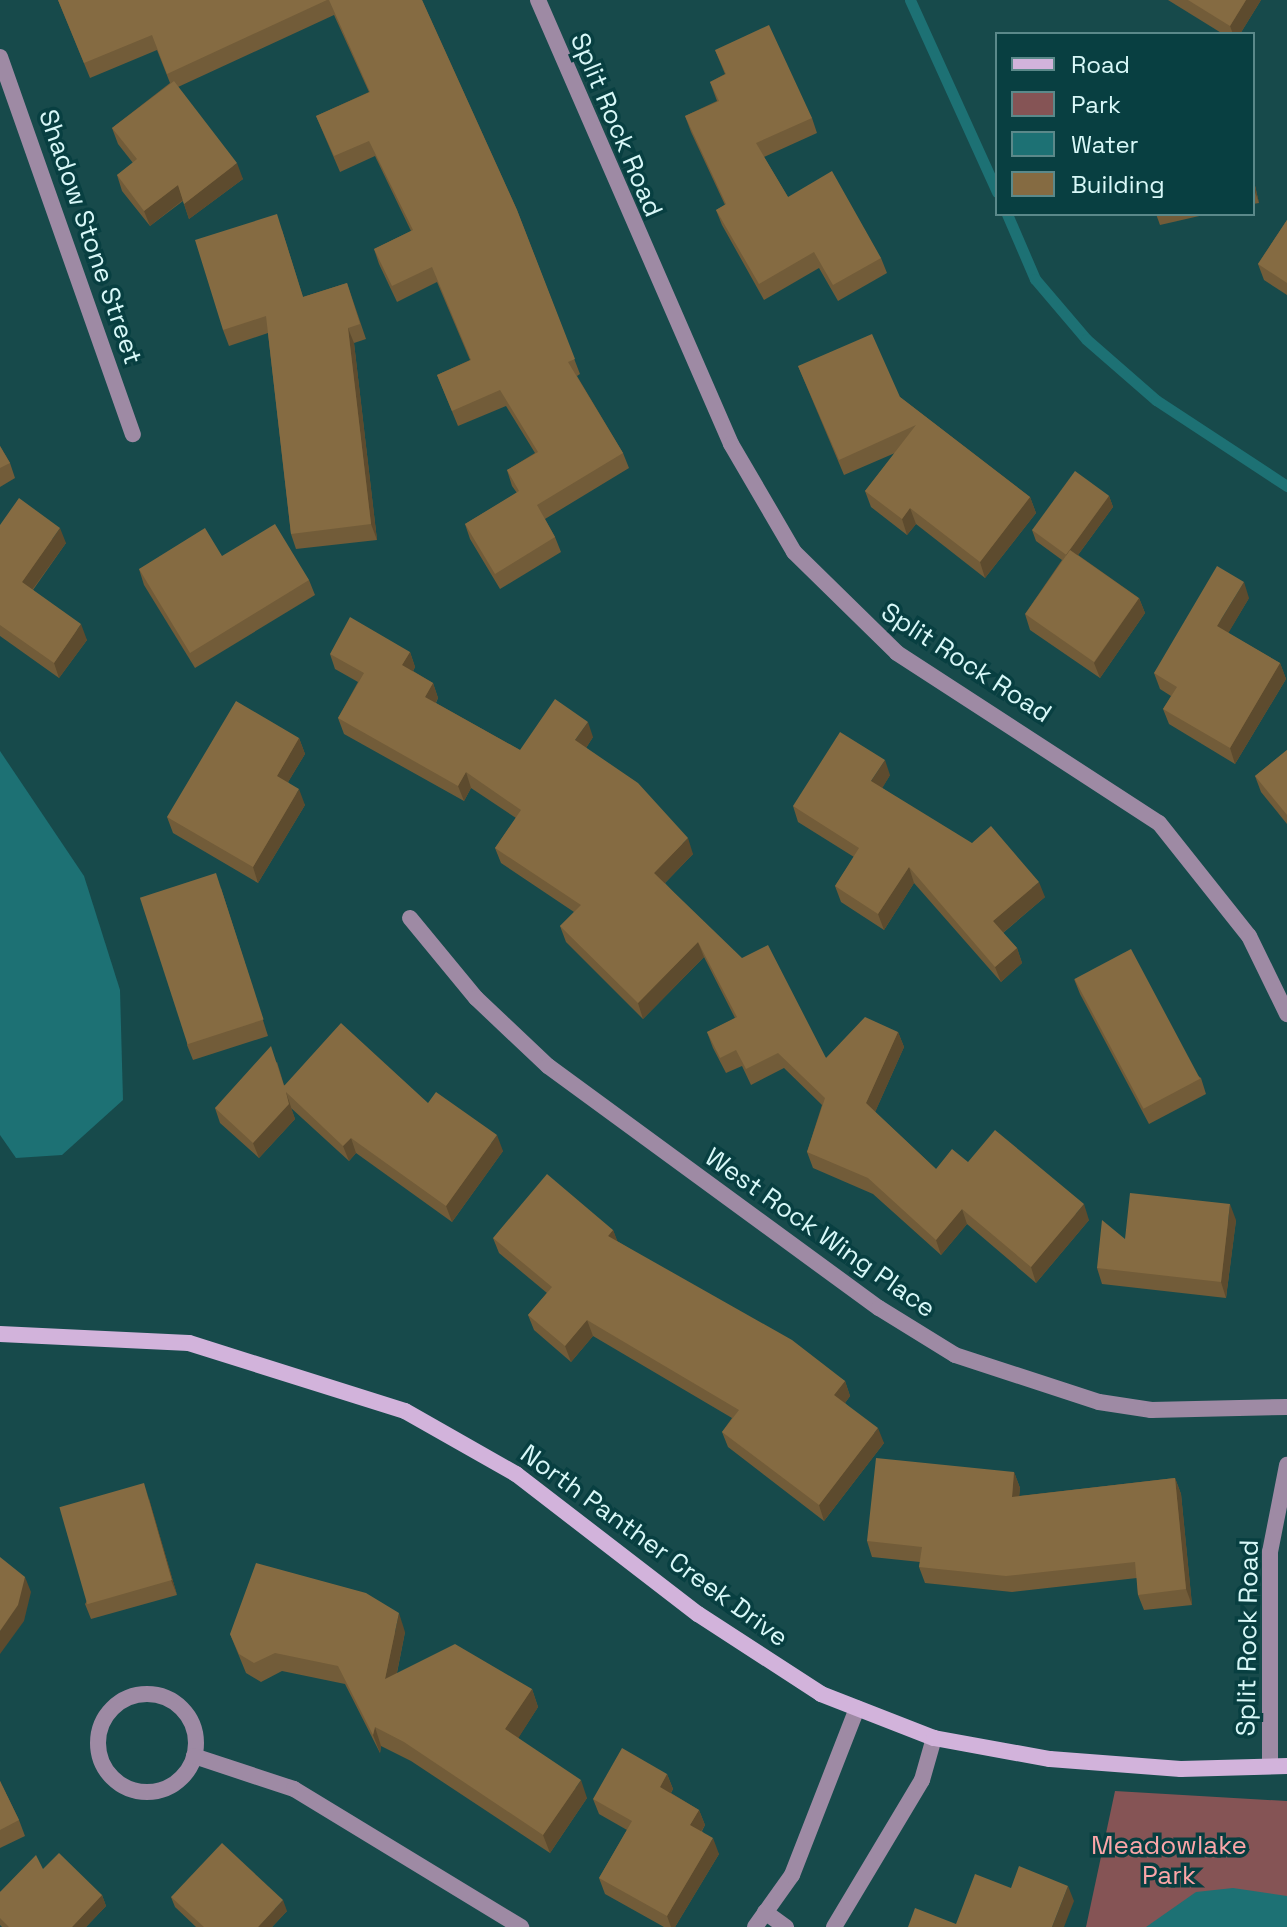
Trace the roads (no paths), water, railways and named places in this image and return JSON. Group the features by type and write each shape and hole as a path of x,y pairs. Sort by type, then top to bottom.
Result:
{"street":[{"name":"Split Rock Road","path":"538,0 731,444 794,552 897,653 1159,823 1249,936 1287,1014"},
{"name":"Shadow Stone Street","path":"0,57 133,434"},
{"name":"West Rock Wing Place","path":"410,918 476,998 548,1066 879,1308 955,1355 1099,1402 1151,1410 1287,1407"},
{"name":"North Panther Creek Drive","path":"0,1334 189,1343 405,1411 462,1438 698,1614 821,1694 934,1738 1050,1759 1278,1766"},
{"name":"Split Rock Road","path":"1278,1766 1270,1552 1287,1465"},
{"path":"161,1697 193,1726 194,1756 181,1778 160,1791 127,1788 102,1766 99,1733 116,1705 161,1697"},
{"path":"755,1927 822,1811 857,1708"},
{"path":"834,1927 922,1780 934,1738"},
{"path":"194,1756 294,1789 521,1927"},
{"path":"765,1912 786,1927"}],"water":[{"path":"0,751 84,876 120,990 123,1100 62,1155 16,1158 0,1135"},
{"path":"1233,1888 1287,1896 1287,1927 1146,1927 1196,1892"}],"waterway":[{"path":"910,0 995,188"},
{"path":"1008,216 1035,279 1086,339 1156,400 1287,486"}],"park label":[{"name":"Meadowlake Park","path":"1169,1861"}]}
